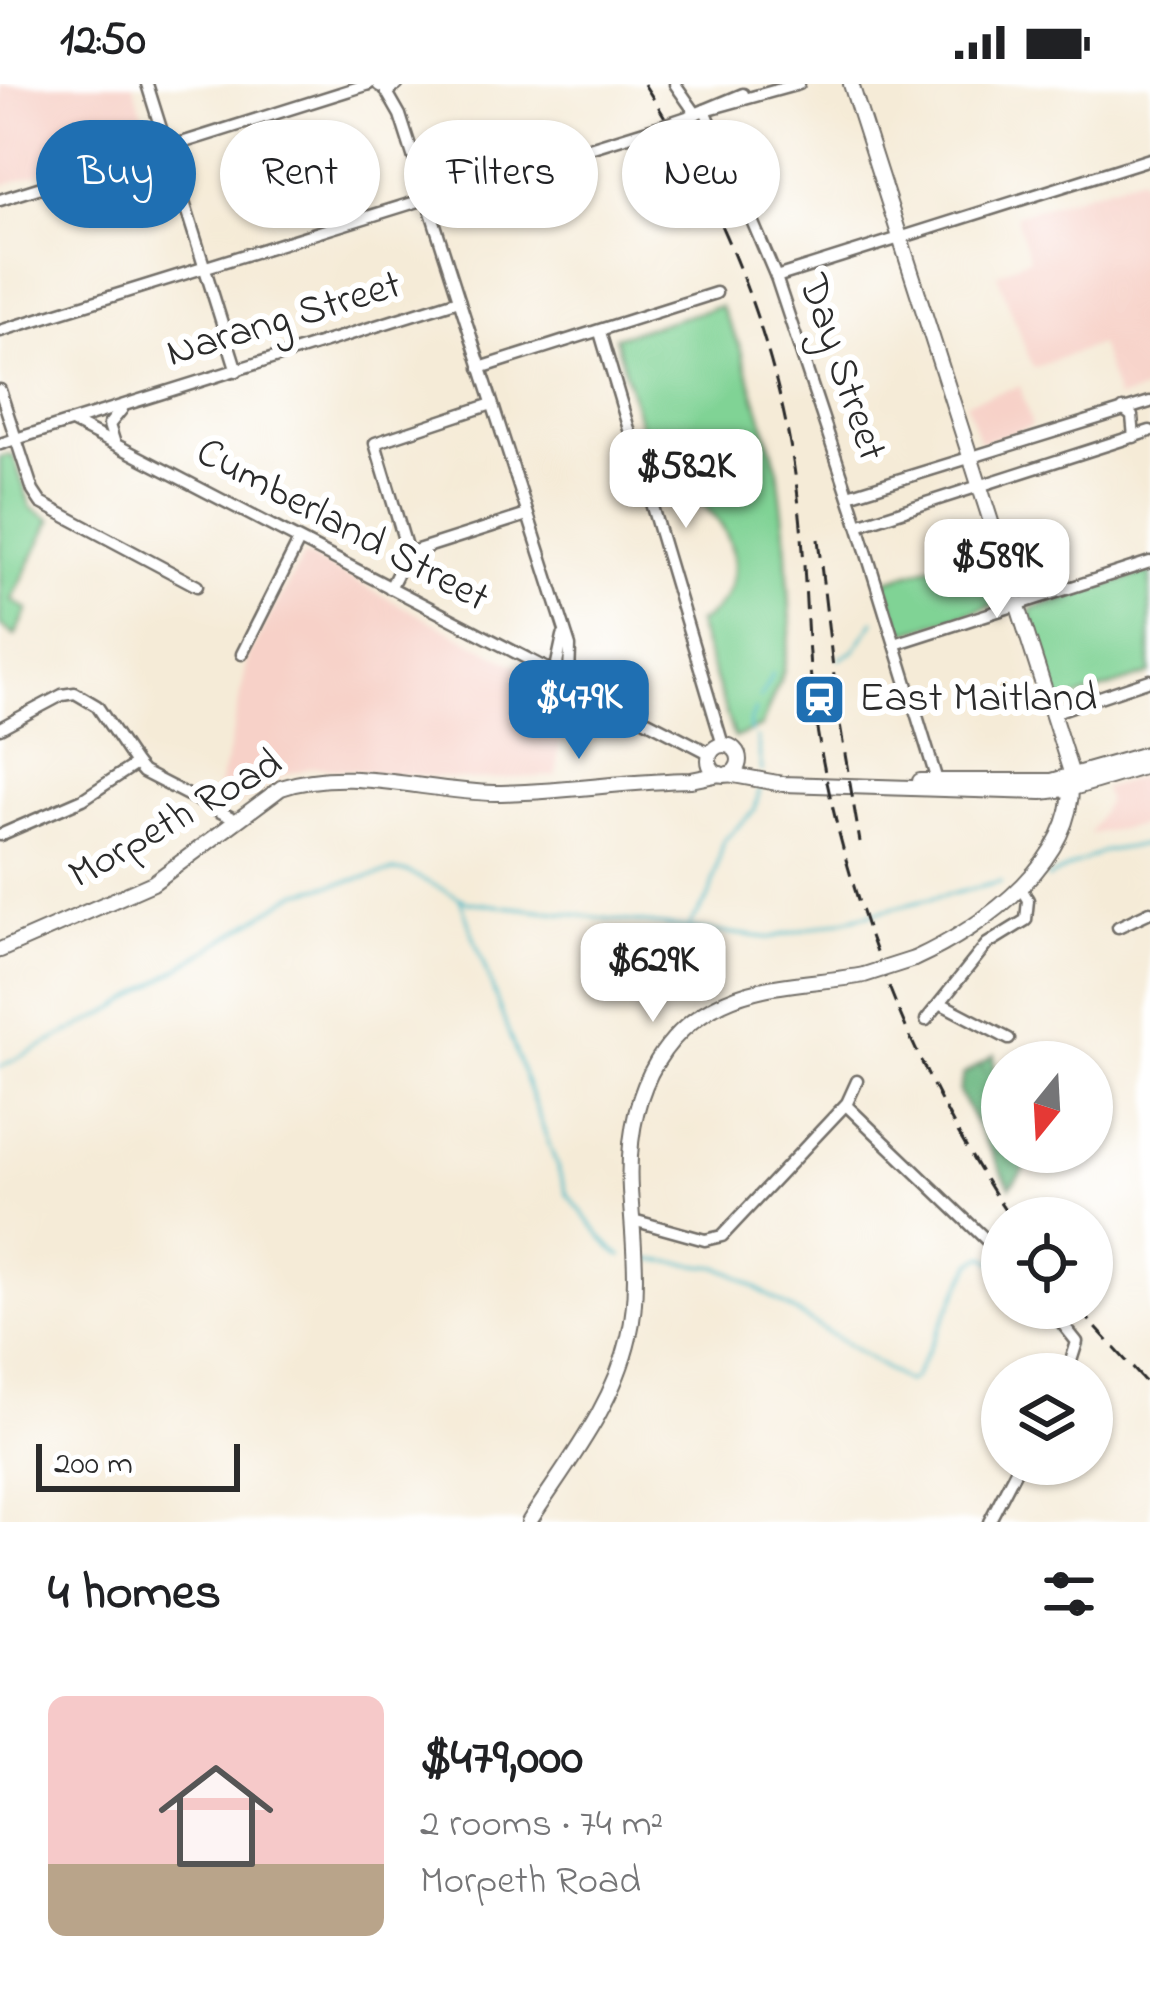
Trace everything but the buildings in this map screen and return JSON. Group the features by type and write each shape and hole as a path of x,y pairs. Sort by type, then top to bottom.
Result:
{"main road":[{"path":"529,1522 619,1374 635,1292 632,1123 652,1067 670,1042 691,1023 734,998 763,989 864,975 914,959 994,911 1020,887 1058,838 1069,814 1072,783 1052,713 851,84"},
{"path":"1072,783 1150,753"},
{"path":"718,762 736,768 739,756 754,777"},
{"path":"718,762 783,784 938,785 1021,792 1150,764"},
{"name":"Morpeth Road","path":"0,950 153,883 281,788 304,780 333,778 492,793 679,780 718,762"}],"street":[{"path":"147,84 159,120"},
{"name":"Day Street","path":"675,84 697,114 776,278 938,785"},
{"path":"697,114 714,103 775,84"},
{"path":"598,146 799,84"},
{"path":"196,138 385,85 404,127"},
{"path":"776,278 1150,159"},
{"path":"0,200 36,188"},
{"path":"0,332 404,206"},
{"path":"193,228 237,370"},
{"path":"436,228 571,652 569,680"},
{"path":"480,368 716,293"},
{"name":"Narang Street","path":"0,444 459,300"},
{"path":"600,332 718,762"},
{"path":"0,390 33,490 47,508 197,586"},
{"path":"849,495 1150,402"},
{"name":"Narang Street","path":"115,444 110,421 129,404"},
{"path":"408,554 375,443 492,404"},
{"path":"1124,409 1132,416 1134,437"},
{"name":"Cumberland Street","path":"72,422 718,762"},
{"path":"858,525 1150,431"},
{"path":"1040,435 1050,463"},
{"path":"390,588 408,554 527,515"},
{"path":"242,654 299,542"},
{"path":"895,644 1150,562"},
{"path":"554,673 562,652 563,628"},
{"path":"1052,713 1150,680"},
{"path":"0,728 62,695 75,693 97,706 143,772 236,820"},
{"path":"0,835 83,799 136,764"},
{"path":"926,1021 987,944 1026,920 1030,908 1020,887"},
{"path":"1118,927 1150,911"},
{"path":"940,1003 1010,1039"},
{"path":"633,1220 705,1240 722,1236 846,1105 857,1081"},
{"path":"846,1105 981,1235"},
{"path":"989,1522 1008,1485"}],"shaded area":[{"path":"0,84 133,84 145,120 36,120 36,175 0,186"},
{"path":"1141,176 1150,200 1150,389 1117,399 1099,344 1033,368 997,274 1029,258 1015,215"},
{"path":"1020,386 1032,426 980,442 966,402"},
{"path":"304,555 563,690 557,776 473,780 314,767 283,775 234,807 214,797 249,655"},
{"path":"1150,774 1150,824 1089,834 1107,801 1103,789"}],"green space":[{"path":"720,306 739,344 778,470 791,627 783,672 761,727 734,738 697,623 725,598 732,583 732,550 716,518 702,504 662,499 615,337"},
{"path":"0,457 14,457 31,508 51,520 12,600 28,610 15,636 0,625"},
{"path":"988,548 1003,602 907,632 900,628 885,581"},
{"path":"1150,572 1150,674 1058,700 1030,614 1033,608"},
{"path":"981,1063 981,1133 959,1092 963,1075"},
{"path":"1002,1173 1021,1173 1010,1187"}],"waterway":[{"path":"840,659 854,651 874,621"},
{"path":"760,698 773,674"},
{"path":"751,732 755,710"},
{"path":"757,738 762,771"},
{"path":"690,925 709,897 724,840 755,810 760,787"},
{"path":"1048,878 1104,851 1150,844"},
{"path":"0,1067 117,1008 297,893 394,871 408,872 468,902 770,938 1001,882"},
{"path":"460,899 567,1194 622,1256"},
{"path":"645,1259 731,1272 907,1382 913,1379 973,1262 981,1258"},
{"path":"1055,1329 1070,1346"}],"railway":[{"path":"644,84 724,233 746,286 779,395 799,506 819,741 848,867 890,990 916,1049 997,1197"},
{"path":"818,539 839,719 860,842"},
{"path":"1097,1329 1150,1387"}],"place":[{"name":"East Maitland","path":"820,699"}]}
